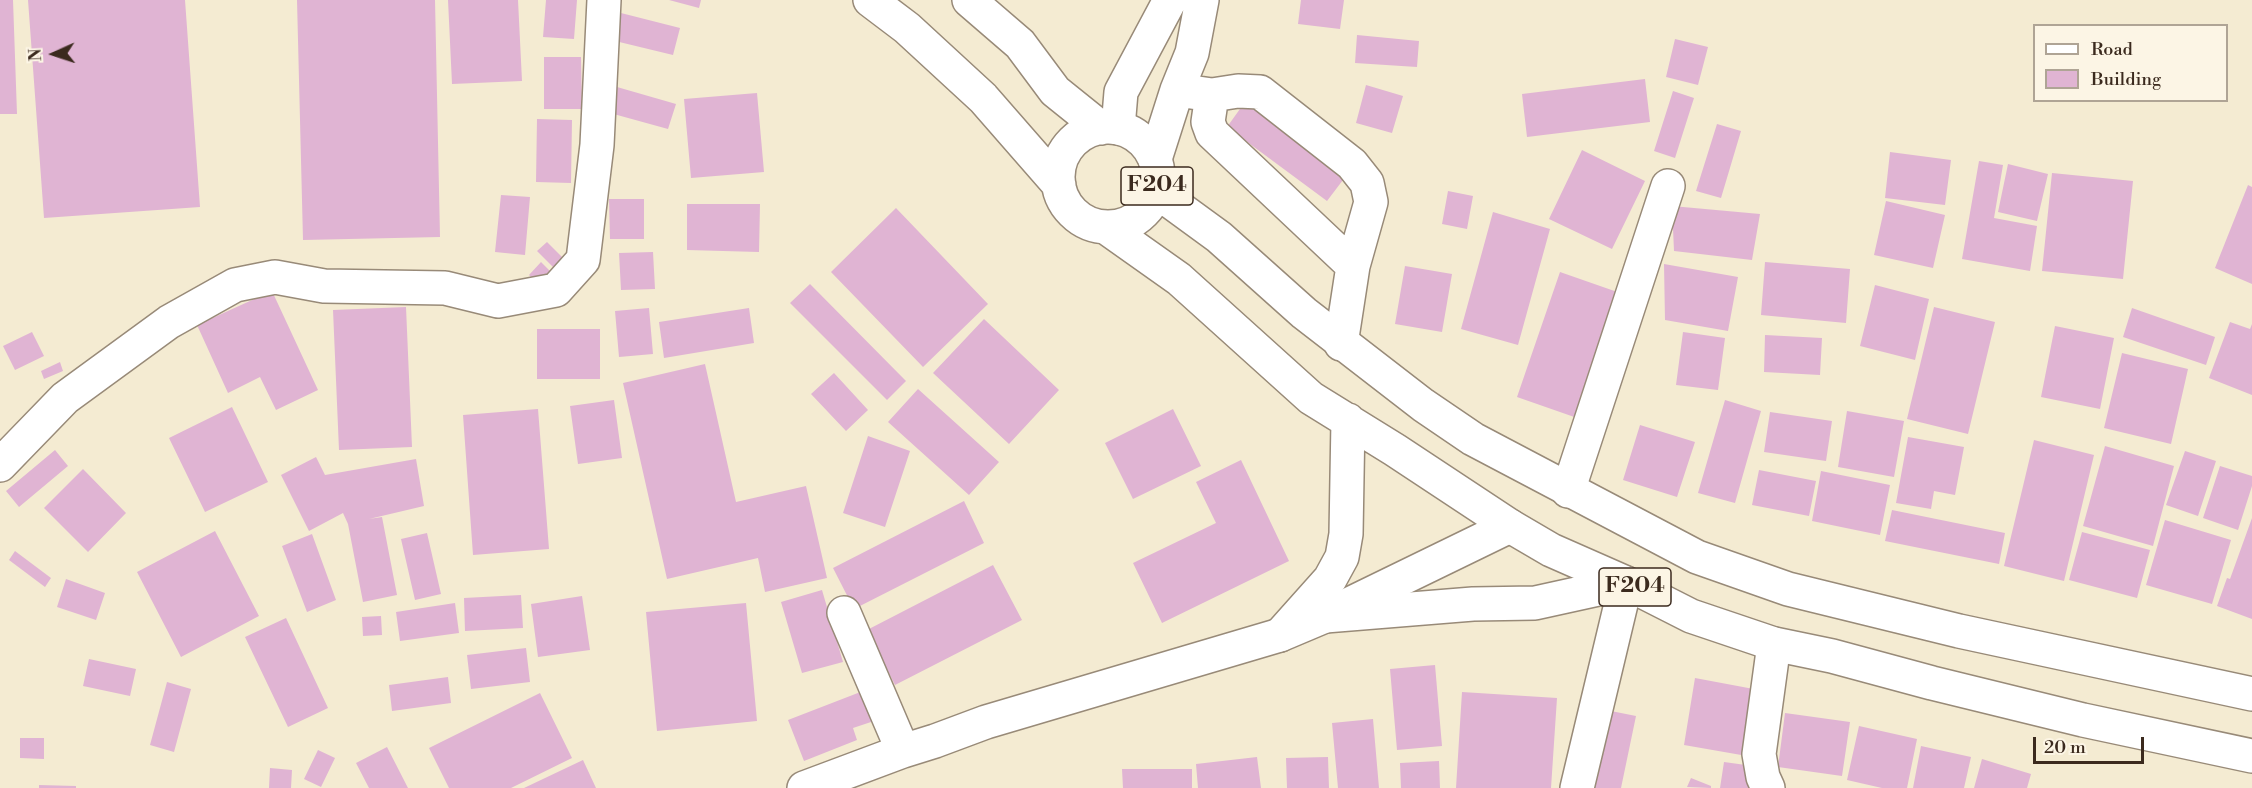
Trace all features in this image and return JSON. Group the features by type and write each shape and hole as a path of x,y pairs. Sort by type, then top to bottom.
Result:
{"main road":[{"path":"0,465 65,398 169,322 235,285 276,277 324,286 445,288 498,301 556,290 583,260 597,145 604,0"},
{"name":"F204","path":"870,0 907,28 983,98 1059,185 1064,202 1075,216 1090,225 1107,228 1124,226 1138,218 1149,206 1156,191 1158,175 1155,159 1146,145 1134,134 1109,128 1055,91 1020,44 969,0"},
{"path":"1059,185 1058,169 1063,154 1073,141 1086,132 1109,128 1122,92 1170,0"},
{"path":"1155,159 1192,53 1202,0"},
{"path":"1178,90 1212,95 1238,91 1260,92 1352,164 1367,183 1371,202 1353,266 1341,344"},
{"path":"1212,95 1208,122 1212,133 1353,266"},
{"path":"1568,491 1668,186"},
{"name":"F204","path":"1156,191 1219,237 1341,344 1473,439 1697,557 1788,589 1959,631 2252,694"},
{"name":"F204","path":"1107,228 1179,279 1311,398 1551,550 1626,583 1691,616 1774,644 1832,656 2083,720 2252,756"},
{"path":"1280,635 1330,579 1342,557 1346,534 1348,420"},
{"path":"804,788 903,750 986,722 1280,635 1325,616 1510,526"},
{"path":"1325,616 1473,604 1535,603 1626,583 1576,788"},
{"path":"844,613 903,750"},
{"path":"1768,788 1763,777 1759,754 1774,644"}],"building":[{"path":"0,0 13,0 17,114 0,114"},
{"path":"28,0 185,0 200,207 44,218"},
{"path":"297,0 435,0 440,237 303,240"},
{"path":"448,0 518,0 522,81 452,84"},
{"path":"546,0 577,0 574,39 543,37"},
{"path":"669,0 701,0 699,8"},
{"path":"1301,0 1344,0 1340,29 1298,24"},
{"path":"617,12 680,28 673,55 611,40"},
{"path":"1357,35 1419,41 1417,67 1355,63"},
{"path":"1675,39 1708,47 1698,85 1666,77"},
{"path":"544,57 581,57 582,109 544,109"},
{"path":"1645,79 1650,122 1527,137 1522,94"},
{"path":"1366,85 1403,96 1392,133 1356,123"},
{"path":"617,87 676,104 668,129 610,113"},
{"path":"1673,91 1694,98 1675,158 1654,151"},
{"path":"757,93 764,172 691,178 684,99"},
{"path":"1245,102 1346,176 1327,201 1227,127"},
{"path":"537,119 572,120 571,183 536,182"},
{"path":"1717,124 1741,131 1721,198 1696,191"},
{"path":"1582,150 1645,181 1612,249 1549,219"},
{"path":"1890,152 1951,160 1945,205 1885,198"},
{"path":"1979,161 2003,165 1994,218 2037,226 2030,271 1962,259"},
{"path":"2008,164 2048,174 2037,221 1998,212"},
{"path":"2052,173 2133,181 2123,279 2042,271"},
{"path":"2248,185 2252,187 2252,284 2215,268"},
{"path":"1448,191 1473,196 1467,229 1442,224"},
{"path":"501,195 530,197 525,255 495,252"},
{"path":"609,199 644,199 644,239 610,239"},
{"path":"1886,201 1945,215 1933,268 1874,255"},
{"path":"687,204 760,204 759,252 687,250"},
{"path":"1672,206 1760,214 1752,260 1674,251"},
{"path":"896,208 988,304 923,367 831,272"},
{"path":"1493,212 1550,229 1518,345 1461,329"},
{"path":"547,242 564,259 554,268 537,251"},
{"path":"653,252 655,289 621,290 619,253"},
{"path":"541,262 550,271 537,283 529,275"},
{"path":"1765,262 1850,269 1846,323 1761,315"},
{"path":"1664,264 1738,277 1728,331 1665,320"},
{"path":"1405,266 1452,274 1442,332 1395,324"},
{"path":"1560,272 1623,294 1580,419 1517,397"},
{"path":"810,284 906,381 887,400 790,303"},
{"path":"1875,285 1929,299 1915,360 1860,346"},
{"path":"272,291 318,390 276,410 260,377 228,393 197,325"},
{"path":"406,307 412,447 339,450 333,310"},
{"path":"1934,307 1995,322 1968,434 1907,419"},
{"path":"649,308 653,354 619,357 615,311"},
{"path":"749,308 754,343 664,358 659,322"},
{"path":"2132,308 2215,337 2206,365 2123,337"},
{"path":"984,319 1059,390 1009,444 933,373"},
{"path":"2230,322 2250,329 2252,324 2252,395 2209,378"},
{"path":"2055,326 2114,338 2100,409 2041,397"},
{"path":"537,329 600,329 600,379 537,379"},
{"path":"32,332 44,356 15,370 3,346"},
{"path":"1683,332 1725,338 1718,390 1676,385"},
{"path":"1765,335 1822,338 1820,375 1764,372"},
{"path":"2122,353 2188,369 2171,444 2104,428"},
{"path":"60,362 63,371 44,379 41,371"},
{"path":"705,364 736,502 806,486 827,578 765,592 758,558 667,579 623,383"},
{"path":"834,373 868,410 846,431 811,394"},
{"path":"918,389 999,462 969,495 888,422"},
{"path":"614,400 622,458 578,464 570,406"},
{"path":"1725,400 1761,411 1735,503 1698,493"},
{"path":"232,407 268,482 205,512 169,438"},
{"path":"538,409 549,549 473,555 463,415"},
{"path":"1173,409 1201,466 1133,499 1105,443"},
{"path":"1847,411 1904,421 1894,477 1838,467"},
{"path":"1770,412 1832,421 1826,461 1764,452"},
{"path":"1640,425 1695,442 1677,497 1623,480"},
{"path":"868,436 910,451 885,527 843,513"},
{"path":"1908,437 1964,447 1955,495 1934,491 1931,509 1896,503"},
{"path":"2034,440 2094,455 2064,581 2004,566"},
{"path":"2105,446 2174,466 2153,546 2083,526"},
{"path":"55,450 68,466 19,507 6,491"},
{"path":"2185,451 2216,461 2198,516 2166,505"},
{"path":"316,457 325,475 416,459 424,506 369,519 382,517 397,595 363,602 348,524 343,513 309,531 281,475"},
{"path":"1241,460 1289,561 1162,623 1133,563 1216,523 1196,482"},
{"path":"2220,466 2252,476 2252,486 2238,530 2203,518"},
{"path":"83,469 126,513 88,552 44,508"},
{"path":"1759,470 1816,481 1809,516 1752,505"},
{"path":"1821,471 1890,485 1880,535 1812,521"},
{"path":"964,501 984,543 854,609 833,568"},
{"path":"1892,510 2005,533 1999,564 1885,541"},
{"path":"2252,518 2252,619 2217,606 2227,578 2230,579"},
{"path":"2165,520 2231,540 2212,604 2146,585"},
{"path":"215,531 259,616 181,657 137,572"},
{"path":"2082,532 2150,550 2137,598 2069,580"},
{"path":"427,533 441,594 415,600 401,539"},
{"path":"312,534 336,600 307,612 282,546"},
{"path":"15,551 51,578 45,587 9,560"},
{"path":"993,565 1022,620 895,685 867,630"},
{"path":"66,579 105,593 96,620 57,607"},
{"path":"822,590 843,662 802,673 781,602"},
{"path":"521,595 523,628 465,631 464,598"},
{"path":"582,596 590,650 538,657 531,604"},
{"path":"455,603 459,633 400,641 396,612"},
{"path":"746,603 757,721 657,731 646,612"},
{"path":"381,616 382,635 363,636 362,617"},
{"path":"286,618 328,708 288,727 245,637"},
{"path":"526,648 530,682 471,689 467,655"},
{"path":"89,659 136,669 130,696 83,686"},
{"path":"1435,665 1442,746 1397,750 1390,669"},
{"path":"448,677 451,703 392,711 389,685"},
{"path":"1695,678 1759,690 1747,756 1684,745"},
{"path":"167,682 191,689 174,752 150,745"},
{"path":"863,691 874,721 853,728 857,740 804,761 788,720"},
{"path":"1462,692 1557,698 1551,788 1456,788"},
{"path":"540,693 572,758 511,788 449,788 429,748"},
{"path":"1596,708 1636,716 1621,788 1580,788"},
{"path":"1785,713 1850,722 1842,776 1778,767"},
{"path":"1373,719 1379,788 1338,788 1332,723"},
{"path":"1859,726 1917,739 1907,788 1882,788 1847,780"},
{"path":"20,738 44,738 44,759 20,758"},
{"path":"1921,746 1971,757 1964,788 1913,788"},
{"path":"387,747 408,788 369,788 356,763"},
{"path":"318,750 335,758 321,787 304,779"},
{"path":"1257,757 1261,788 1198,788 1196,764"},
{"path":"1328,757 1329,788 1287,788 1286,758"},
{"path":"1982,759 2031,774 2027,788 1974,788"},
{"path":"583,760 596,788 524,788"},
{"path":"1439,761 1440,788 1401,788 1400,763"},
{"path":"1724,762 1753,766 1750,788 1720,788"},
{"path":"270,768 292,770 291,788 269,788"},
{"path":"1122,769 1192,769 1192,788 1123,788"},
{"path":"1691,778 1711,786 1711,788 1687,787"},
{"path":"39,785 76,786 76,788 39,788"}]}
